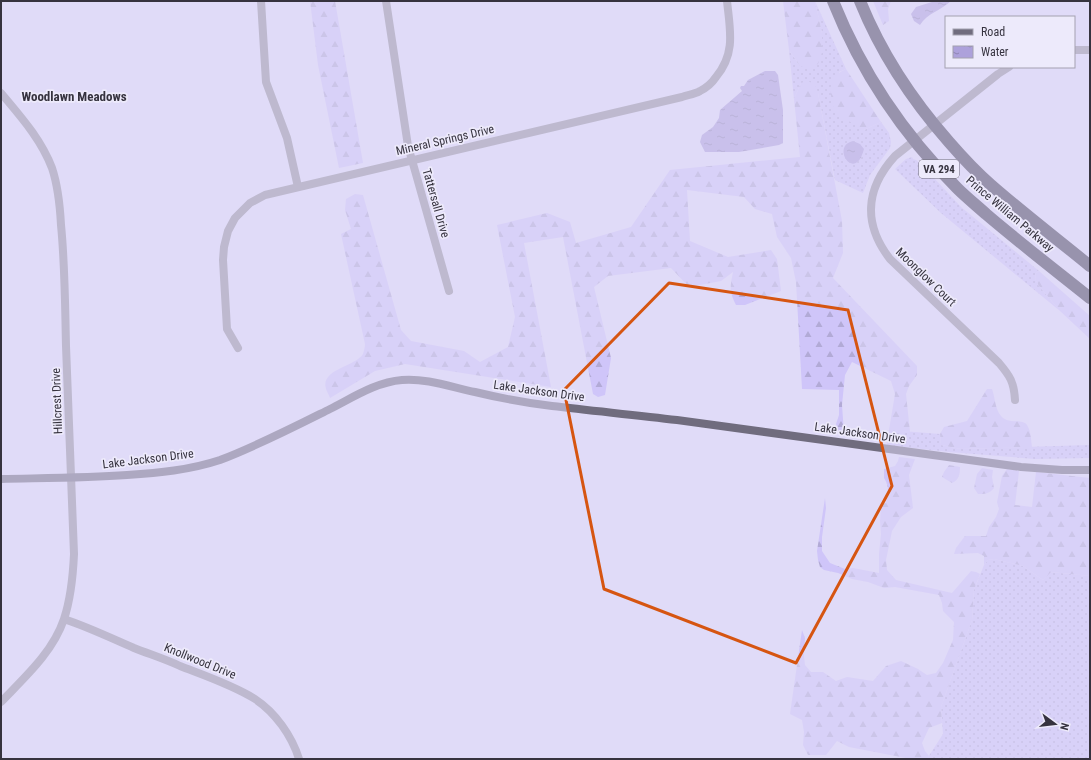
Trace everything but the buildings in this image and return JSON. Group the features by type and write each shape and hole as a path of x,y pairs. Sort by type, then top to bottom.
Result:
{"highway":[{"name":"Prince William Parkway","path":"833,1 846,32 875,85 894,114 938,168 958,189 1003,229 1090,298"},
{"name":"Prince William Parkway","path":"860,1 887,56 903,83 934,125 990,184 1090,266"}],"street":[{"path":"261,1 266,82 287,138 298,187"},
{"name":"Tattersall Drive","path":"386,1 411,160 449,291"},
{"name":"Mineral Springs Drive","path":"238,348 227,328 223,260 224,247 228,231 235,218 250,203 265,195 699,92 711,83 727,60 730,49 727,1"},
{"path":"1075,50 1090,50"},
{"name":"Moonglow Court","path":"1007,68 992,78 895,156 880,176 874,190 871,202 871,215 876,239 882,250 999,363 1013,382 1015,400"},
{"name":"Hillcrest Drive","path":"1,93 42,146 52,169 56,186 64,251 74,561 69,603 64,619 52,644 28,674 1,702"},
{"name":"Lake Jackson Drive","path":"1,479 120,476 165,472 196,467 237,453 372,388 401,380 429,382 485,395 553,406 671,420 1021,467 1062,470 1090,470"},
{"name":"Knollwood Drive","path":"64,619 105,634 135,648 234,688 255,699 270,712 281,725 290,739 299,759"}],"highlighted area":[{"path":"669,283 848,310 892,486 796,663 604,589 564,390"}],"green space":[{"path":"310,1 335,1 363,163 339,168 318,65"},
{"path":"783,1 815,1 822,33 822,52 818,64 809,69 800,66 789,50"},
{"path":"815,1 846,69 839,72 864,130 881,122 889,133 891,142 890,148 870,175 863,193 835,180 818,93 801,83 794,99 789,50 800,66 822,52 822,33"},
{"path":"873,1 891,1 888,9 889,21 883,25"},
{"path":"846,69 881,122 864,130 835,113 831,94 832,82 839,73"},
{"path":"807,81 815,84 818,93 842,221 843,253 833,278 917,366 917,375 909,386 906,394 910,432 889,430 895,394 891,381 852,362 845,375 842,405 844,433 838,432 836,424 839,415 839,390 802,389 796,282 791,258 777,237 772,214 755,209 744,197 687,190 690,241 728,257 771,250 777,259 781,291 745,305 736,305 731,289 733,272 721,281 689,287 671,268 608,276 594,287 611,358 605,395 598,397 593,394 563,237 524,243 551,387 405,364 375,371 330,398 326,389 328,377 359,358 363,354 365,345 341,234 351,229 345,210 346,199 355,194 363,195 401,330 411,341 464,351 480,362 508,347 515,317 497,225 547,213 570,222 576,243 631,227 670,170 800,157 794,99 801,83"},
{"path":"912,157 920,163 961,207 1039,271 1036,273 1035,279 1060,311 941,213 895,169 906,159"},
{"path":"1039,271 1090,316 1090,339 1060,311 1039,286 1035,279 1036,273"},
{"path":"987,389 992,389 997,410 1004,419 1022,422 1027,425 1032,447 961,449 941,445 940,434 944,427 967,421"},
{"path":"889,430 940,434 941,445 961,449 1090,445 1090,458 1035,459 887,445"},
{"path":"899,457 915,459 909,475 913,508 901,517 892,531 886,560 887,570 896,580 952,593 971,571 980,574 974,590 972,620 941,707 942,723 929,728 922,743 929,756 927,759 911,759 849,747 837,741 826,755 808,755 803,745 804,732 802,720 790,714 802,630 805,638 805,665 811,672 823,672 836,681 847,677 873,681 886,666 901,661 927,675 936,673 943,663 953,640 954,622 943,611 939,595 895,587 884,588 824,570 820,567 817,551 825,498 826,508 822,537 822,551 830,563 845,569 853,568 879,573 881,507 882,504 886,503 888,490 884,478 884,469 895,466"},
{"path":"949,465 960,467 959,476 952,483 942,477"},
{"path":"982,468 993,470 992,477 994,488 987,493 978,494 974,488 977,474"},
{"path":"1007,469 1019,471 1015,505 1032,507 1036,472 1090,478 1090,576 1051,572 1043,580 1023,566 994,559 988,560 984,565 984,556 978,553 954,554 956,548 965,536 986,536 989,527 996,517 999,509 997,502 1002,476"},
{"path":"994,559 1023,566 1043,580 1050,572 1090,576 1090,759 927,759 943,734 941,707 972,620 974,590 984,565 988,560"}],"water":[{"path":"935,1 951,1 927,17 920,25 914,21 911,14 916,7"},
{"path":"765,71 775,71 778,75 783,110 783,143 739,152 705,152 700,142 702,135 713,127 719,118 720,110 742,91 740,88 741,86 744,86 748,80"},
{"path":"853,141 860,144 864,149 860,159 855,163 850,163 846,160 844,149 846,144"}],"district":[{"name":"Woodlawn Meadows","path":"74,96"}]}
